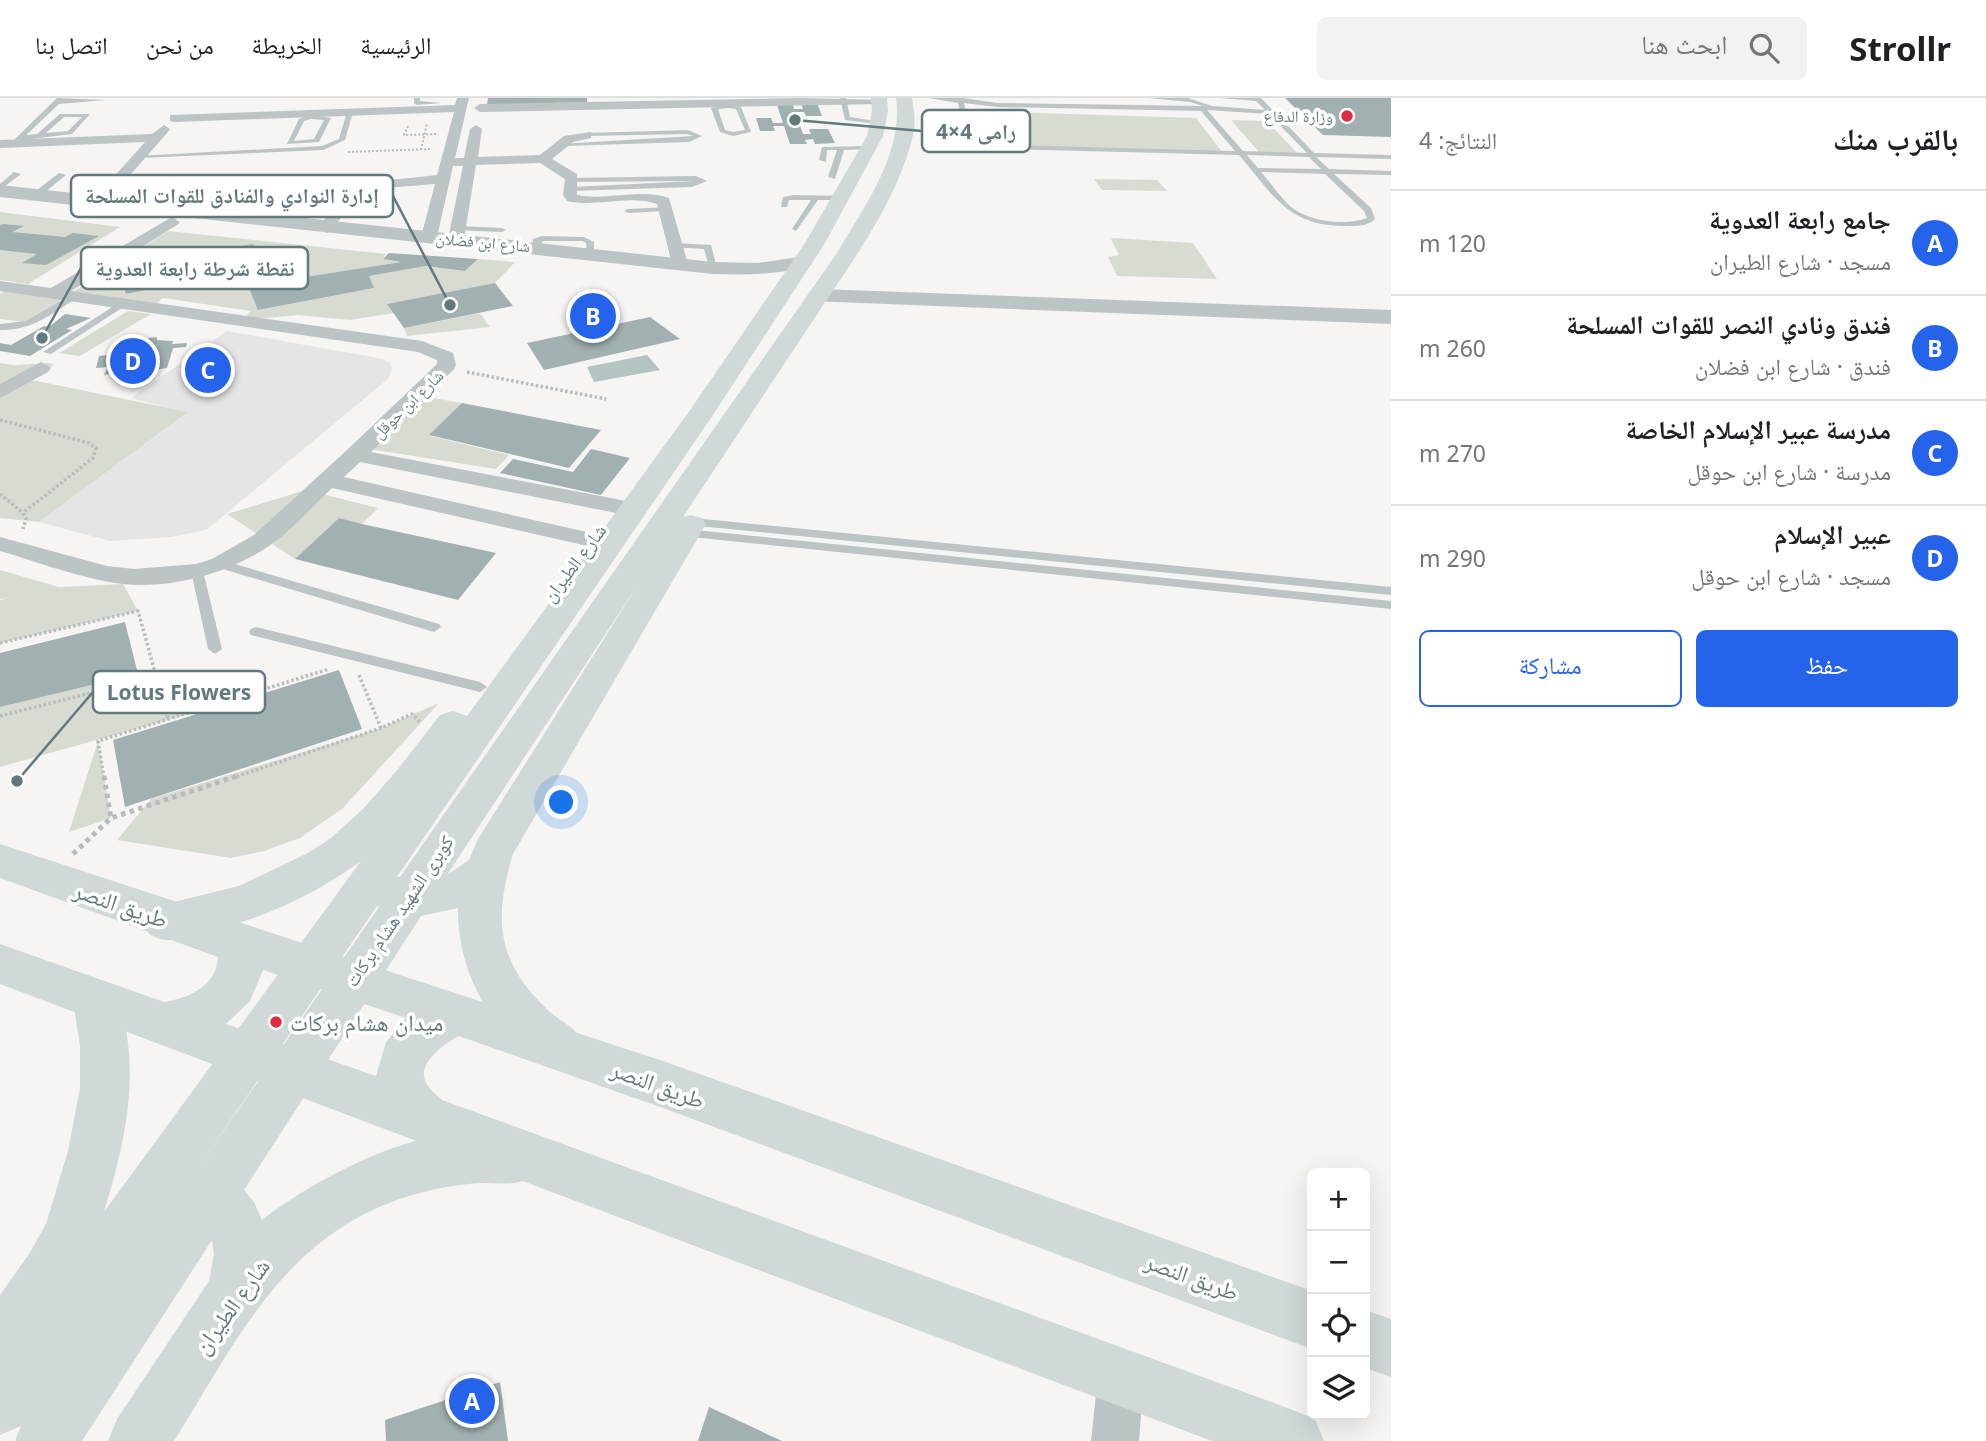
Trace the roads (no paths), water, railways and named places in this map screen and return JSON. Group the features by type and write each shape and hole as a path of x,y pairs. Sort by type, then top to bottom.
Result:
{"main road":[{"name":"شارع الطيران","path":"164,920 194,918 257,898 315,869 365,834 392,806 460,764 480,687 665,441 716,419 821,293 870,214 899,151 907,120 904,98"},
{"name":"شارع الطيران","path":"716,419 779,293 841,198 869,148 878,122 879,99"},
{"path":"569,1052 526,1021 508,1002 495,982 480,938 478,915 485,872 494,851 690,528 737,445 738,432 716,419"},
{"name":"كوبرى الشهيد هشام بركات","path":"0,1405 106,1263 460,764 716,419"},
{"path":"365,834 361,861 366,874 388,893 420,900 439,897 464,888 485,872"},
{"name":"طريق النصر","path":"0,861 164,920 234,940 569,1052 1307,1318"},
{"path":"162,1024 194,1018 222,1000 233,988 242,962 240,950 234,940"},
{"path":"0,964 96,1001 424,1117 1293,1441"},
{"path":"96,1001 107,1061 105,1096 99,1134 79,1210 106,1263"},
{"path":"424,1117 409,1106 401,1090 400,1071 406,1052 418,1036 434,1023 455,1014"},
{"name":"شارع الطيران","path":"139,1441 254,1266 283,1240 342,1198 381,1179 420,1166 459,1159 497,1157 551,1164"},
{"path":"106,1263 82,1229 116,1203 153,1188 187,1186 216,1197 235,1221 242,1254 235,1293"},
{"path":"0,1342 106,1263"},
{"name":"كوبرى الشهيد هشام بركات","path":"46,1441 106,1263"},
{"path":"1370,1341 1391,1348"}],"street":[{"path":"457,234 481,103 694,100 717,104 879,99"},
{"path":"106,195 188,102"},
{"path":"174,118 317,115 462,103 429,237"},
{"path":"543,159 574,137 586,135"},
{"path":"11,141 156,138"},
{"path":"451,155 470,161 543,159 569,174 572,185 570,195 578,200 651,198 664,201 678,255"},
{"path":"54,294 178,216 215,196 237,190 356,186 445,179"},
{"path":"326,228 356,186"},
{"name":"شارع ابن فضلان","path":"0,189 36,195 106,195 178,216 314,238 485,251 743,276 799,263"},
{"name":"شارع ابن فضلان","path":"0,202 106,195 149,219 178,216 429,237 457,234 590,253 678,255 743,276 779,293"},
{"path":"34,291 149,219"},
{"name":"شارع ابن حوقل","path":"0,286 422,347 446,357 445,368 328,481 262,540 221,564 197,571 134,577 106,574 1,544"},
{"path":"821,293 1264,309 1391,310"},
{"path":"1264,309 1391,317"},
{"path":"0,392 45,360"},
{"path":"355,455 616,506"},
{"path":"328,481 592,540"},
{"path":"1115,1441 1121,1376"}],"lane":[{"path":"417,98 417,103 436,105"},
{"path":"932,98 1272,113"},
{"path":"1152,98 1203,99 1209,105 1205,109"},
{"path":"1205,109 1255,170 1297,215 1337,223 1367,222 1371,219 1368,210 1326,172 1258,98 1223,98"},
{"path":"11,141 59,100 104,99"},
{"path":"70,107 93,106 104,99"},
{"path":"844,99 846,119 878,122"},
{"path":"961,100 966,126 963,146 1391,157"},
{"path":"717,104 739,108 749,131 733,134 722,131 714,108 717,104"},
{"path":"140,156 323,148 342,140 350,112"},
{"path":"11,141 70,133 88,115 59,116 39,136"},
{"path":"317,115 328,119 317,141 289,142 302,118 317,115"},
{"path":"563,144 689,140 699,136 688,132 586,135"},
{"path":"832,177 841,148"},
{"path":"823,160 822,149 869,148"},
{"path":"1255,170 1391,173"},
{"path":"81,188 97,172"},
{"path":"0,189 17,174"},
{"path":"36,195 62,175"},
{"path":"696,178 703,181 692,185 572,185 696,178"},
{"path":"90,179 106,195 176,192 187,187"},
{"path":"785,205 790,197 841,198"},
{"path":"796,229 816,197"},
{"path":"628,211 666,209"},
{"path":"457,234 502,230"},
{"path":"0,327 14,328 29,324 72,297"},
{"path":"45,360 123,304"},
{"path":"690,528 994,559 1391,605"},
{"path":"994,559 1391,590"},
{"path":"221,564 434,627"},
{"path":"197,571 215,649"},
{"path":"256,632 480,687"}],"place":[{"name":"وزارة الدفاع","path":"1347,116"},
{"name":"رامى 4×4","path":"795,120"},
{"name":"إدارة النوادي والفنادق للقوات المسلحة","path":"450,305"},
{"name":"فندق ونادي النصر للقوات المسلحة","path":"593,316"},
{"name":"نقطة شرطة رابعة العدوية","path":"42,338"},
{"name":"عبير الإسلام","path":"133,361"},
{"name":"مدرسة عبير الإسلام الخاصة","path":"208,370"},
{"name":"Lotus Flowers","path":"17,781"},
{"name":"ميدان هشام بركات","path":"276,1022"},
{"name":"جامع رابعة العدوية","path":"472,1401"}]}
